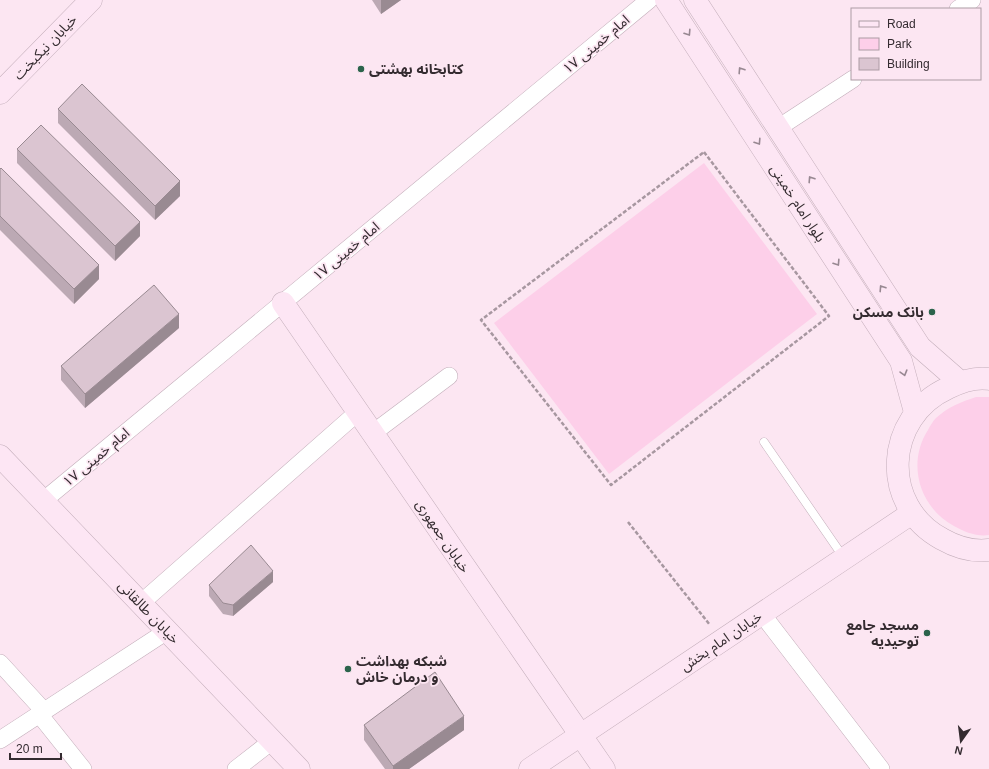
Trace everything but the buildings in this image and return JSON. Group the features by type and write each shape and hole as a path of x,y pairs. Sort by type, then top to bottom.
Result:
{"street":[{"name":"خیابان نیکبخت","path":"0,93 91,0"},
{"name":"امام خمینی ۱۷","path":"44,501 648,0"},
{"name":"بلوار امام خمینی","path":"666,0 901,361 915,412"},
{"name":"بلوار امام خمینی","path":"695,0 920,346 960,382"},
{"path":"960,8 972,0"},
{"path":"778,128 851,80"},
{"name":"خیابان جمهوری","path":"283,303 604,769"},
{"path":"372,433 449,376"},
{"path":"989,379 960,382 935,394 915,412 902,436 897,462 900,488 912,513 930,533 954,546 981,551 989,550"},
{"path":"141,603 358,412"},
{"name":"خیابان طالقانی","path":"0,456 299,769"},
{"name":"خیابان امام بخش","path":"530,769 912,513"},
{"path":"762,614 881,769"},
{"path":"0,740 167,631"},
{"path":"0,663 41,713 83,769"},
{"path":"236,769 272,741"}],"lane":[{"path":"764,442 844,558"}],"path":[{"path":"704,152 829,316 611,485 481,320 704,152"},
{"path":"628,522 722,641"}],"green space":[{"path":"704,163 817,314 609,474 494,323"},
{"path":"976,397 989,397 989,535 971,534 954,526 942,518 932,508 925,497 920,484 918,471 918,457 921,443 936,418 950,408"}],"place":[{"name":"کتابخانه بهشتی","path":"361,69"},
{"name":"بانک مسکن","path":"932,312"},
{"name":"مسجد جامع توحیدیه","path":"927,633"},
{"name":"شبکه بهداشت و درمان خاش","path":"348,669"}]}
